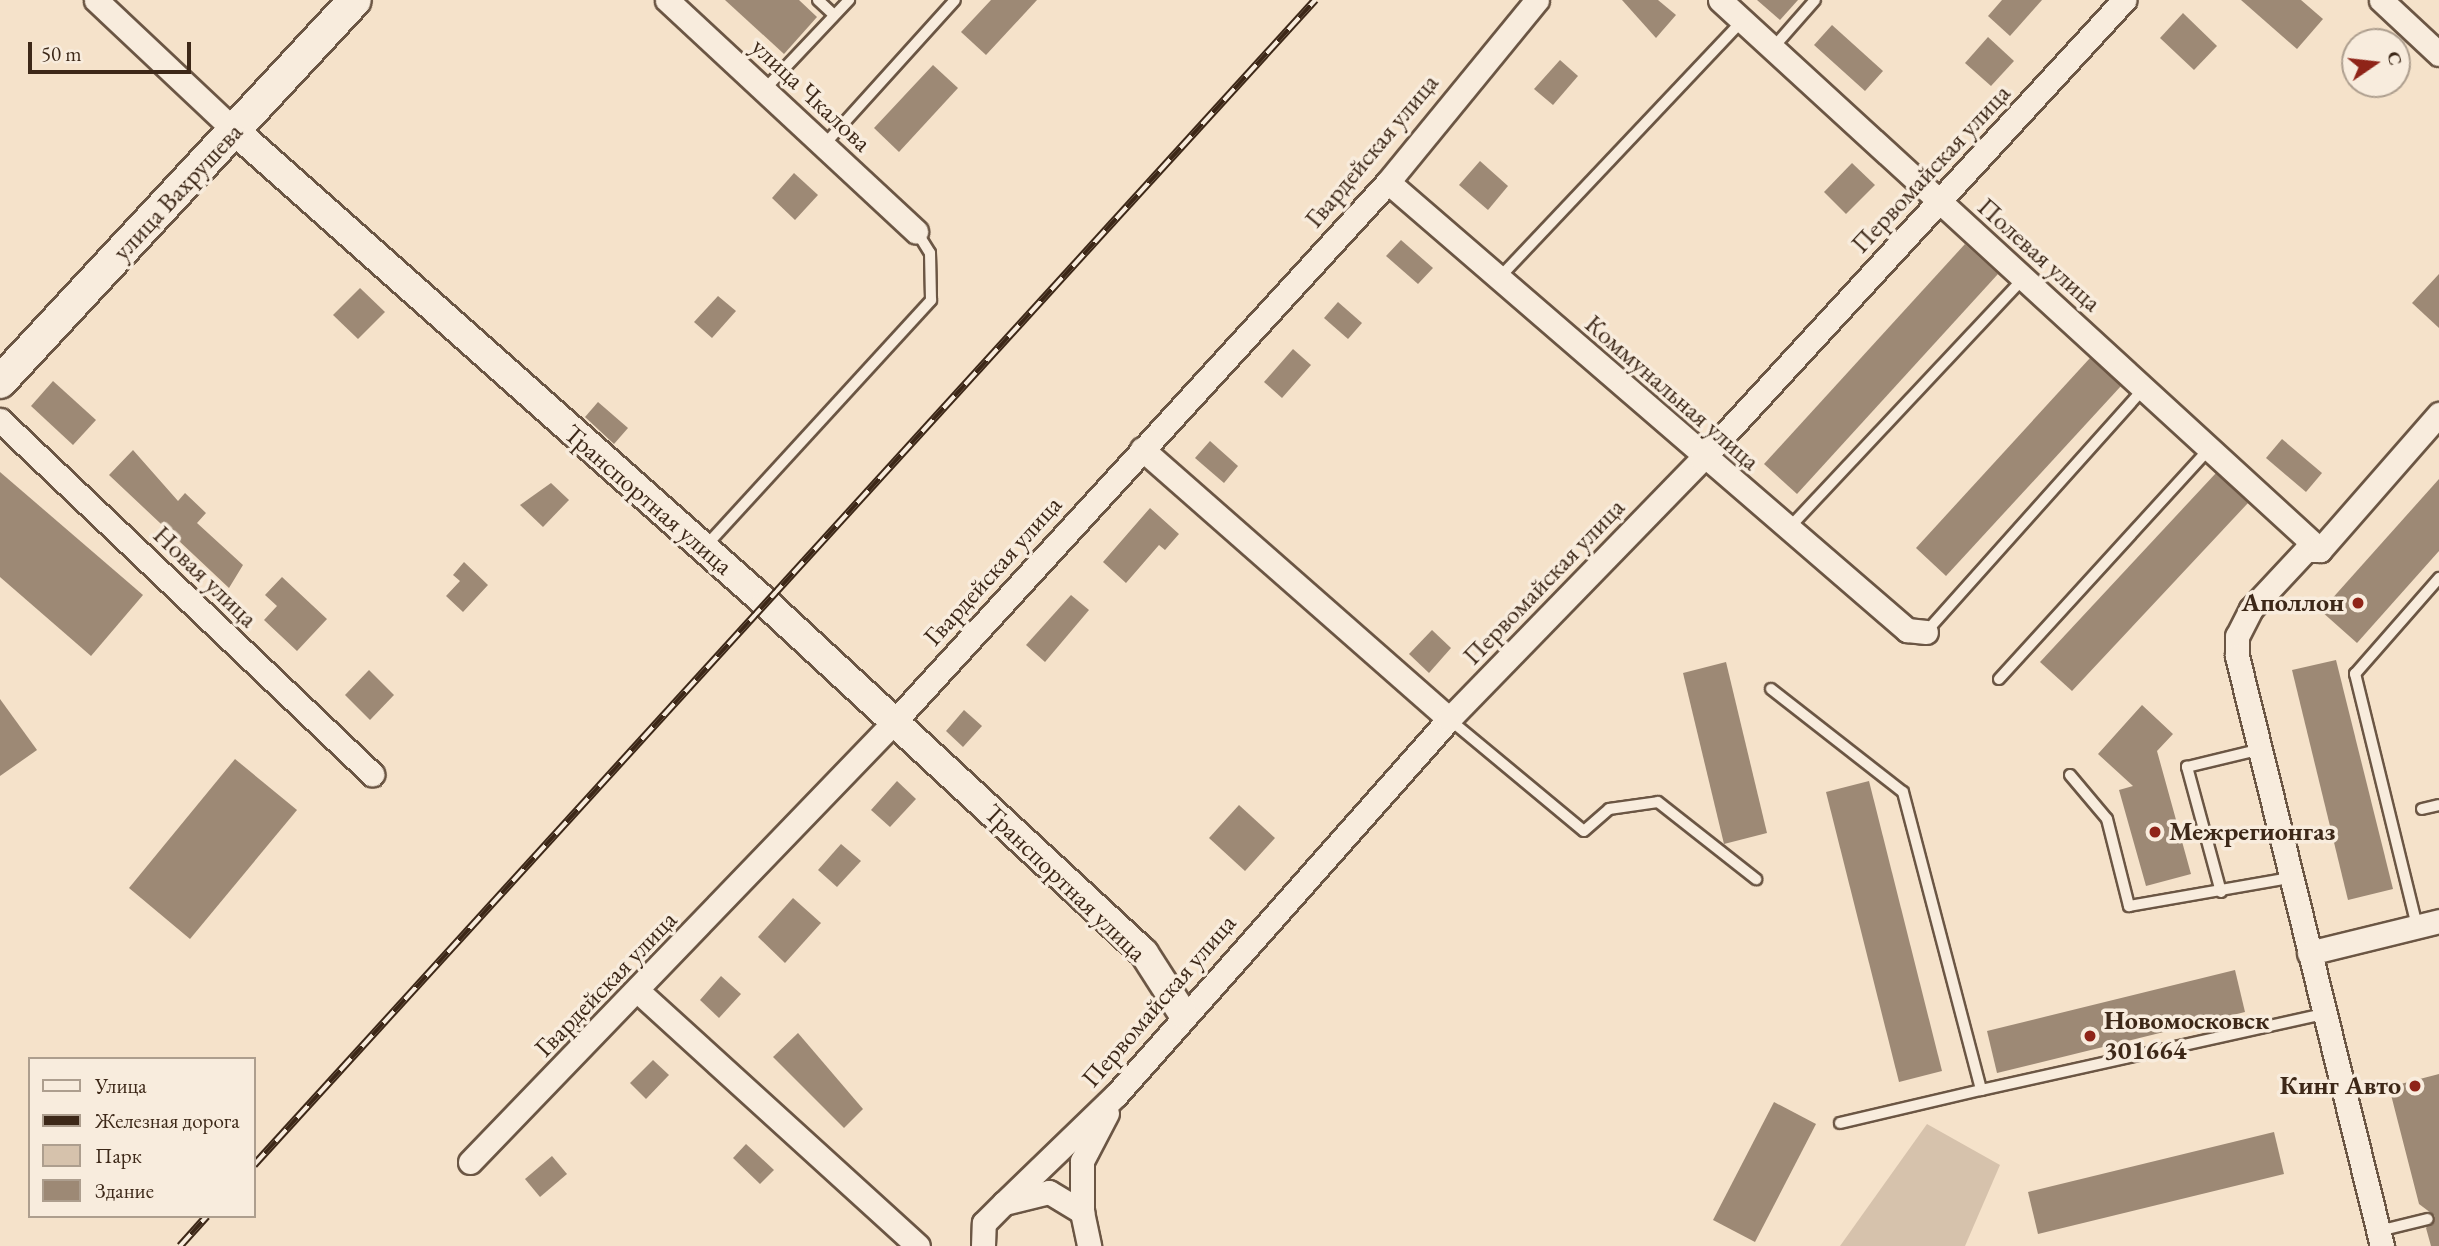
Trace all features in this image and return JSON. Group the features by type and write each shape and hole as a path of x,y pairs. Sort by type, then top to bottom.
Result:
{"main road":[{"name":"улица Вахрушева","path":"0,382 355,0"}],"street":[{"name":"Транспортная улица","path":"96,0 235,131 703,549 1144,953 1183,1014"},
{"name":"улица Чкалова","path":"667,0 916,231"},
{"name":"Гвардейская улица","path":"470,1162 639,992 894,722 1388,182 1537,0"},
{"name":"Полевая улица","path":"1720,0 2320,550"},
{"name":"Первомайская улица","path":"984,1235 1004,1203 1116,1095 1183,1014 1449,719 1702,459 2124,0"},
{"path":"2381,0 2439,54"},
{"name":"Коммунальная улица","path":"1388,182 1702,459 1907,630 1926,632"},
{"path":"2380,1239 2258,750 2237,636 2251,609 2306,550 2320,550 2439,414"},
{"name":"Новая улица","path":"0,419 372,774"},
{"path":"1142,449 1449,719"},
{"path":"2309,953 2428,923"},
{"path":"639,992 918,1246"},
{"path":"1093,1242 1082,1212 1082,1161 1116,1095"},
{"path":"1004,1203 1049,1192 1082,1212"},
{"path":"966,1246 984,1235"}],"lane":[{"path":"818,0 833,14"},
{"path":"764,90 849,0"},
{"path":"824,145 955,0"},
{"path":"1772,49 1815,0"},
{"path":"1499,278 1742,21"},
{"path":"703,549 931,300 930,253 916,231"},
{"path":"1787,529 2023,279"},
{"path":"1926,632 2143,388"},
{"path":"1999,678 2209,449"},
{"path":"2428,923 2355,674 2439,578"},
{"path":"1771,689 1903,792 1981,1090"},
{"path":"1449,719 1584,831 1609,809 1658,802 1756,879"},
{"path":"2221,892 2186,766 2258,750"},
{"path":"2070,775 2106,819 2129,906 2290,878"},
{"path":"2422,809 2439,805"},
{"path":"1840,1124 2324,1014"},
{"path":"2380,1239 2428,1219"}],"green space":[{"path":"1927,1124 2000,1165 1965,1246 1840,1246"}],"building":[{"path":"725,0 799,0 817,17 784,54"},
{"path":"991,0 1037,0 986,55 961,32"},
{"path":"1622,0 1658,0 1676,15 1656,38"},
{"path":"1757,0 1798,0 1780,20"},
{"path":"2002,0 2042,0 2010,36 1988,16"},
{"path":"2241,0 2301,0 2323,19 2297,49"},
{"path":"2183,13 2217,46 2194,70 2160,38"},
{"path":"1832,25 1883,71 1865,91 1814,45"},
{"path":"1988,37 2014,61 1991,86 1965,63"},
{"path":"1560,60 1578,76 1553,105 1534,89"},
{"path":"933,65 958,88 899,152 874,128"},
{"path":"1480,161 1508,186 1488,210 1459,185"},
{"path":"1852,163 1875,185 1846,214 1824,192"},
{"path":"794,173 818,195 795,220 772,198"},
{"path":"1401,240 1433,268 1418,284 1386,256"},
{"path":"1965,244 1998,274 1797,494 1764,464"},
{"path":"2439,274 2439,328 2412,303"},
{"path":"360,288 385,312 358,339 333,315"},
{"path":"718,296 736,311 712,338 694,322"},
{"path":"1338,302 1362,323 1348,339 1324,318"},
{"path":"1293,349 1311,365 1282,398 1264,382"},
{"path":"2090,358 2121,386 1946,576 1916,548"},
{"path":"53,381 96,420 73,445 31,406"},
{"path":"598,402 628,428 614,444 585,417"},
{"path":"2282,439 2322,473 2306,492 2266,458"},
{"path":"1210,441 1238,466 1224,483 1195,458"},
{"path":"133,450 178,501 185,493 206,513 197,523 243,565 229,588 109,475"},
{"path":"0,472 143,595 91,656 0,577"},
{"path":"2216,473 2248,503 2072,691 2040,662"},
{"path":"2439,479 2439,551 2357,643 2321,611"},
{"path":"551,483 569,500 543,527 520,505"},
{"path":"1150,508 1179,534 1165,550 1159,545 1126,583 1103,562"},
{"path":"464,562 488,585 463,612 446,596 460,581 453,575"},
{"path":"282,577 327,619 297,651 264,620 277,606 265,595"},
{"path":"1071,595 1089,610 1045,662 1026,645"},
{"path":"1432,630 1451,648 1429,673 1409,654"},
{"path":"2336,660 2393,889 2348,900 2292,670"},
{"path":"1726,662 1767,833 1724,844 1683,673"},
{"path":"369,670 394,695 370,720 345,695"},
{"path":"0,699 37,750 0,776"},
{"name":"Межрегионгаз","path":"2142,705 2173,734 2157,751 2191,874 2146,886 2119,790 2133,786 2098,754"},
{"path":"964,710 982,726 963,747 946,731"},
{"path":"235,759 297,810 190,939 129,888"},
{"path":"897,781 916,799 890,827 871,810"},
{"path":"1869,781 1942,1071 1899,1082 1826,792"},
{"path":"1239,805 1275,838 1245,871 1209,838"},
{"path":"841,844 861,861 837,887 818,870"},
{"path":"793,898 821,923 785,963 758,937"},
{"path":"2235,970 2245,1012 1997,1073 1987,1031"},
{"path":"721,976 741,994 719,1018 700,1000"},
{"path":"798,1033 863,1109 844,1128 773,1057"},
{"path":"653,1060 669,1075 646,1099 630,1083"},
{"path":"2439,1074 2439,1246 2431,1246 2426,1228 2435,1216 2419,1204 2389,1087"},
{"path":"1774,1102 1816,1124 1755,1242 1713,1220"},
{"path":"2274,1132 2284,1174 2038,1234 2028,1192"},
{"path":"746,1144 774,1170 760,1184 733,1158"},
{"path":"552,1156 567,1174 540,1197 525,1179"}],"railway":[{"path":"256,1163 1315,0"},
{"path":"180,1246 205,1218"}],"place":[{"name":"Аполлон","path":"2358,603"},
{"name":"Межрегионгаз","path":"2155,832"},
{"name":"Новомосковск 301664","path":"2090,1036"},
{"name":"Кинг Авто","path":"2415,1086"}]}
